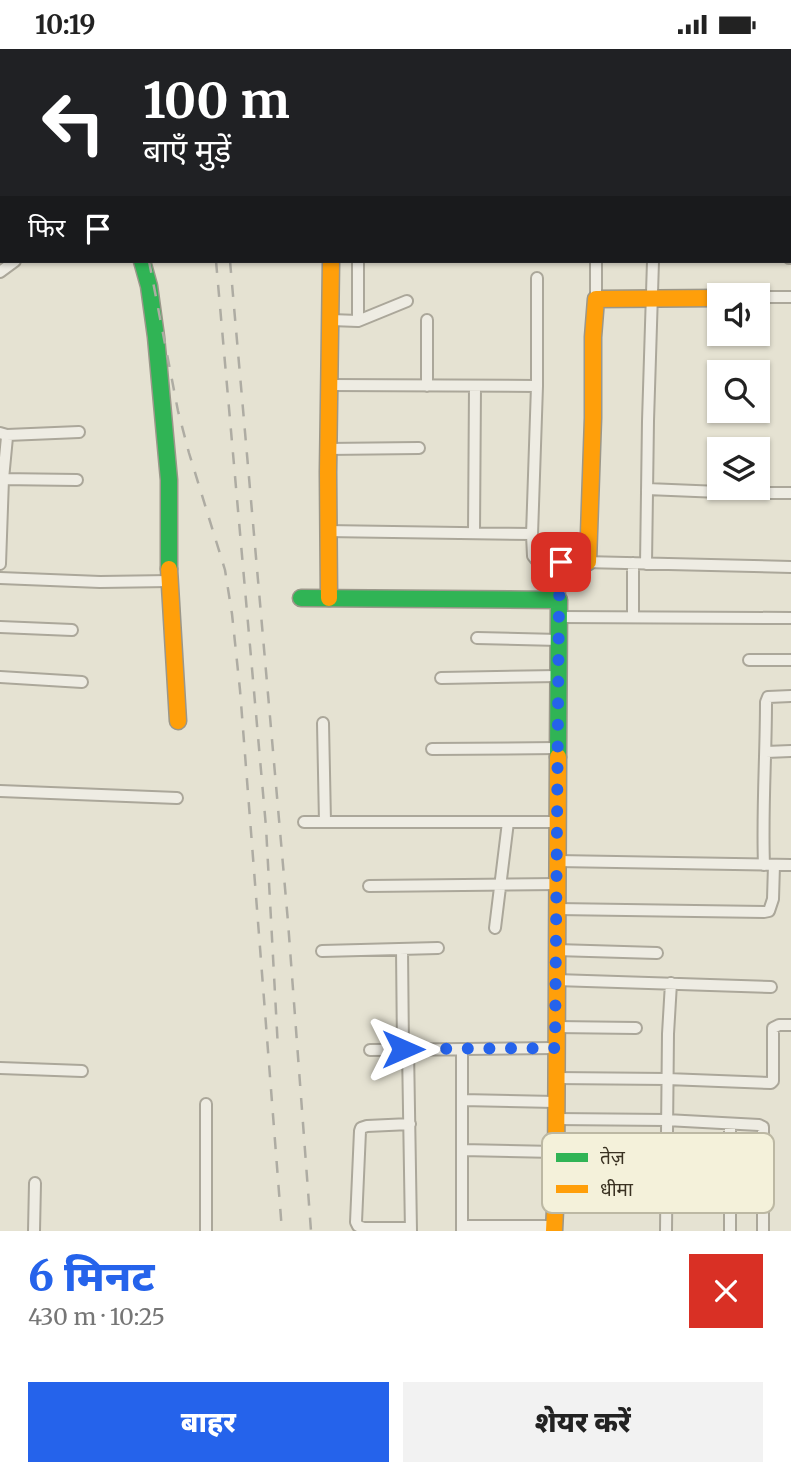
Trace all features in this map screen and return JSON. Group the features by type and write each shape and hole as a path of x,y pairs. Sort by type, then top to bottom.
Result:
{"street":[{"path":"143,263 149,286 156,337 169,480 168,533 177,721"},
{"path":"329,598 326,531 331,263"},
{"path":"358,263 358,321"},
{"path":"588,562 596,263"},
{"path":"646,563 653,263"},
{"path":"537,278 537,386 532,535 533,556 537,561 791,567"},
{"path":"770,297 791,297"},
{"path":"596,299 707,298"},
{"path":"331,320 358,321 407,301"},
{"path":"427,320 427,386"},
{"path":"330,385 537,386"},
{"path":"474,533 475,386"},
{"path":"0,564 3,434 79,432"},
{"path":"327,449 419,448"},
{"path":"2,479 77,480"},
{"path":"647,489 791,492"},
{"path":"326,531 532,535"},
{"path":"556,1133 561,562"},
{"path":"632,563 633,617"},
{"path":"0,578 100,582 170,581"},
{"path":"301,598 559,600"},
{"path":"559,617 791,618"},
{"path":"0,627 72,630"},
{"path":"477,638 559,640"},
{"path":"749,660 791,660"},
{"path":"441,677 558,676"},
{"path":"0,677 82,682"},
{"path":"556,909 769,911 773,899 762,828 766,702 768,697 774,695 791,696"},
{"path":"323,723 326,822"},
{"path":"432,749 558,748"},
{"path":"766,752 791,751"},
{"path":"0,791 177,797"},
{"path":"304,822 557,822"},
{"path":"495,928 508,822"},
{"path":"557,861 791,865"},
{"path":"369,886 557,884"},
{"path":"402,949 410,1124 411,1230 358,1226 361,1128 410,1124"},
{"path":"322,951 438,949"},
{"path":"556,950 657,953"},
{"path":"556,980 771,987"},
{"path":"666,1133 671,983"},
{"path":"555,1078 771,1083 773,1028 791,1025"},
{"path":"556,1027 636,1028"},
{"path":"370,1049 555,1048"},
{"path":"462,1049 462,1229 554,1228"},
{"path":"0,1068 82,1072"},
{"path":"462,1100 555,1102"},
{"path":"206,1104 206,1231"},
{"path":"556,1119 730,1123 758,1125 762,1127 762,1133"},
{"path":"730,1123 730,1133"},
{"path":"462,1150 542,1152"},
{"path":"34,1231 35,1183"},
{"path":"666,1213 666,1231"},
{"path":"730,1213 730,1231"},
{"path":"763,1213 763,1231"}],"railway":[{"path":"149,263 178,411 225,570 232,614 282,1231"},
{"path":"216,263 266,827 278,1049"},
{"path":"230,263 288,922 311,1231"}],"traffic: fast":[{"path":"143,263 149,286 156,337 169,480 169,569"},
{"path":"301,598 559,600 558,757"}],"traffic: slow":[{"path":"329,598 331,263"},
{"path":"588,562 596,299 707,298"},
{"path":"169,569 178,721"},
{"path":"556,1133 558,757"},
{"path":"554,1231 555,1213"}],"route":[{"path":"403,1049 555,1048 561,562"}]}
